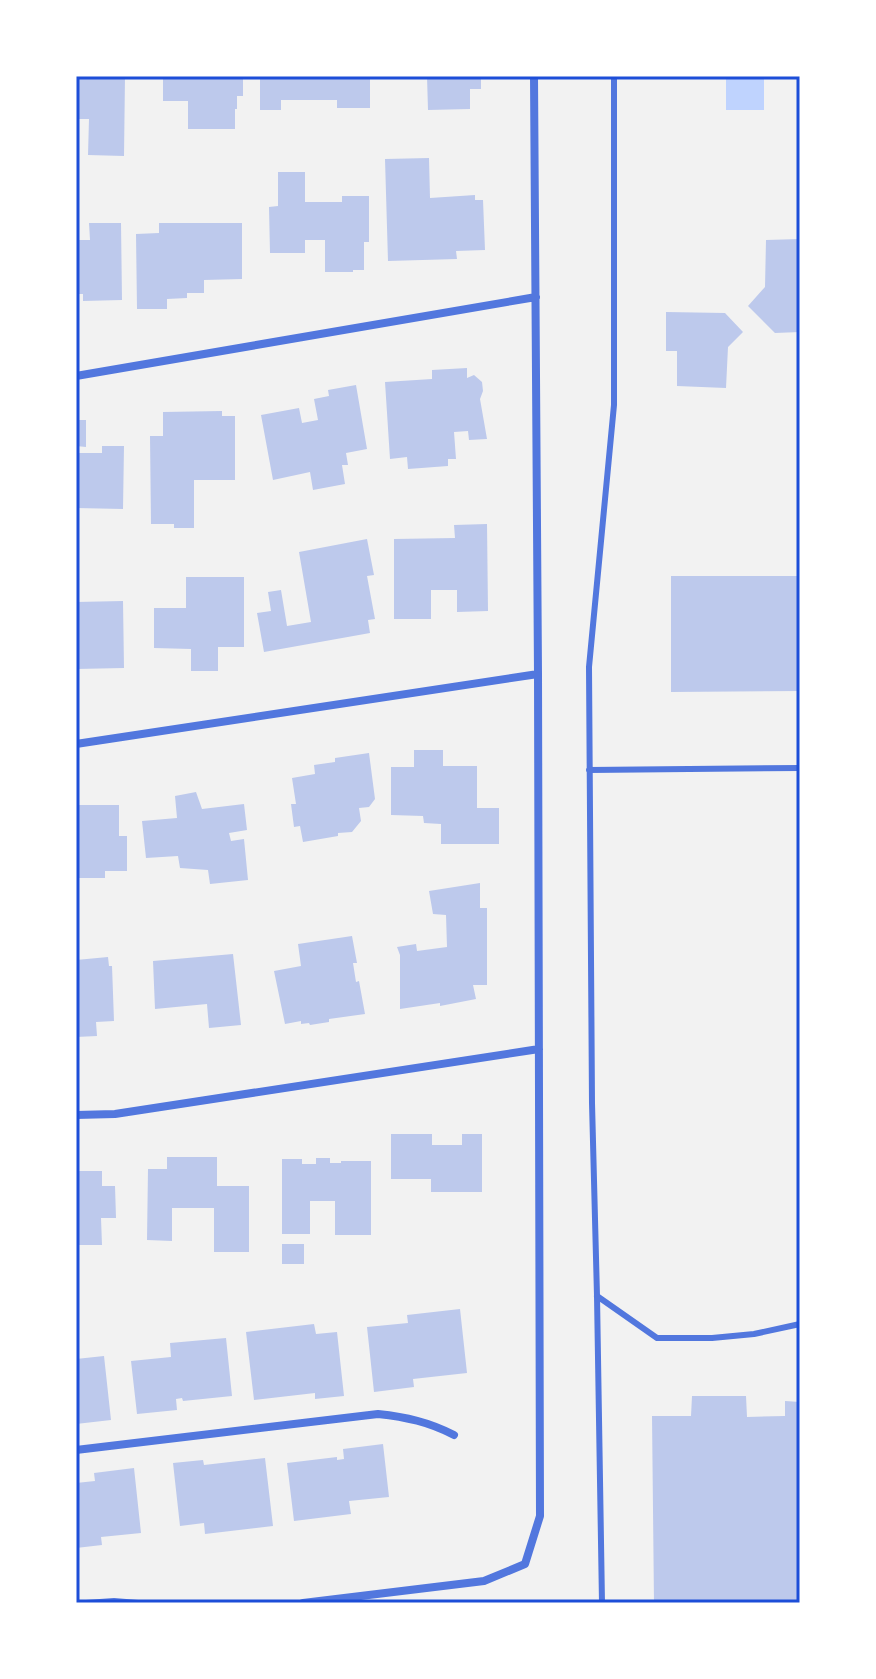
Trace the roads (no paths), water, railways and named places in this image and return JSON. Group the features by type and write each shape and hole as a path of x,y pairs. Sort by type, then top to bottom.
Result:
{"street":[{"path":"303,1603 484,1581 525,1564 540,1516 534,76"},
{"path":"76,376 536,297"},
{"path":"76,744 538,674"},
{"path":"76,1115 115,1114 539,1049"},
{"path":"76,1450 378,1414 435,1425 454,1435"}],"lane":[{"path":"602,1603 592,1103 589,667 614,405 614,76"},
{"path":"589,770 800,768"},
{"path":"597,1296 657,1338 754,1334 800,1324"},
{"path":"86,1603 138,1603"}],"water":[{"path":"726,76 764,76 764,110 726,110"}]}
